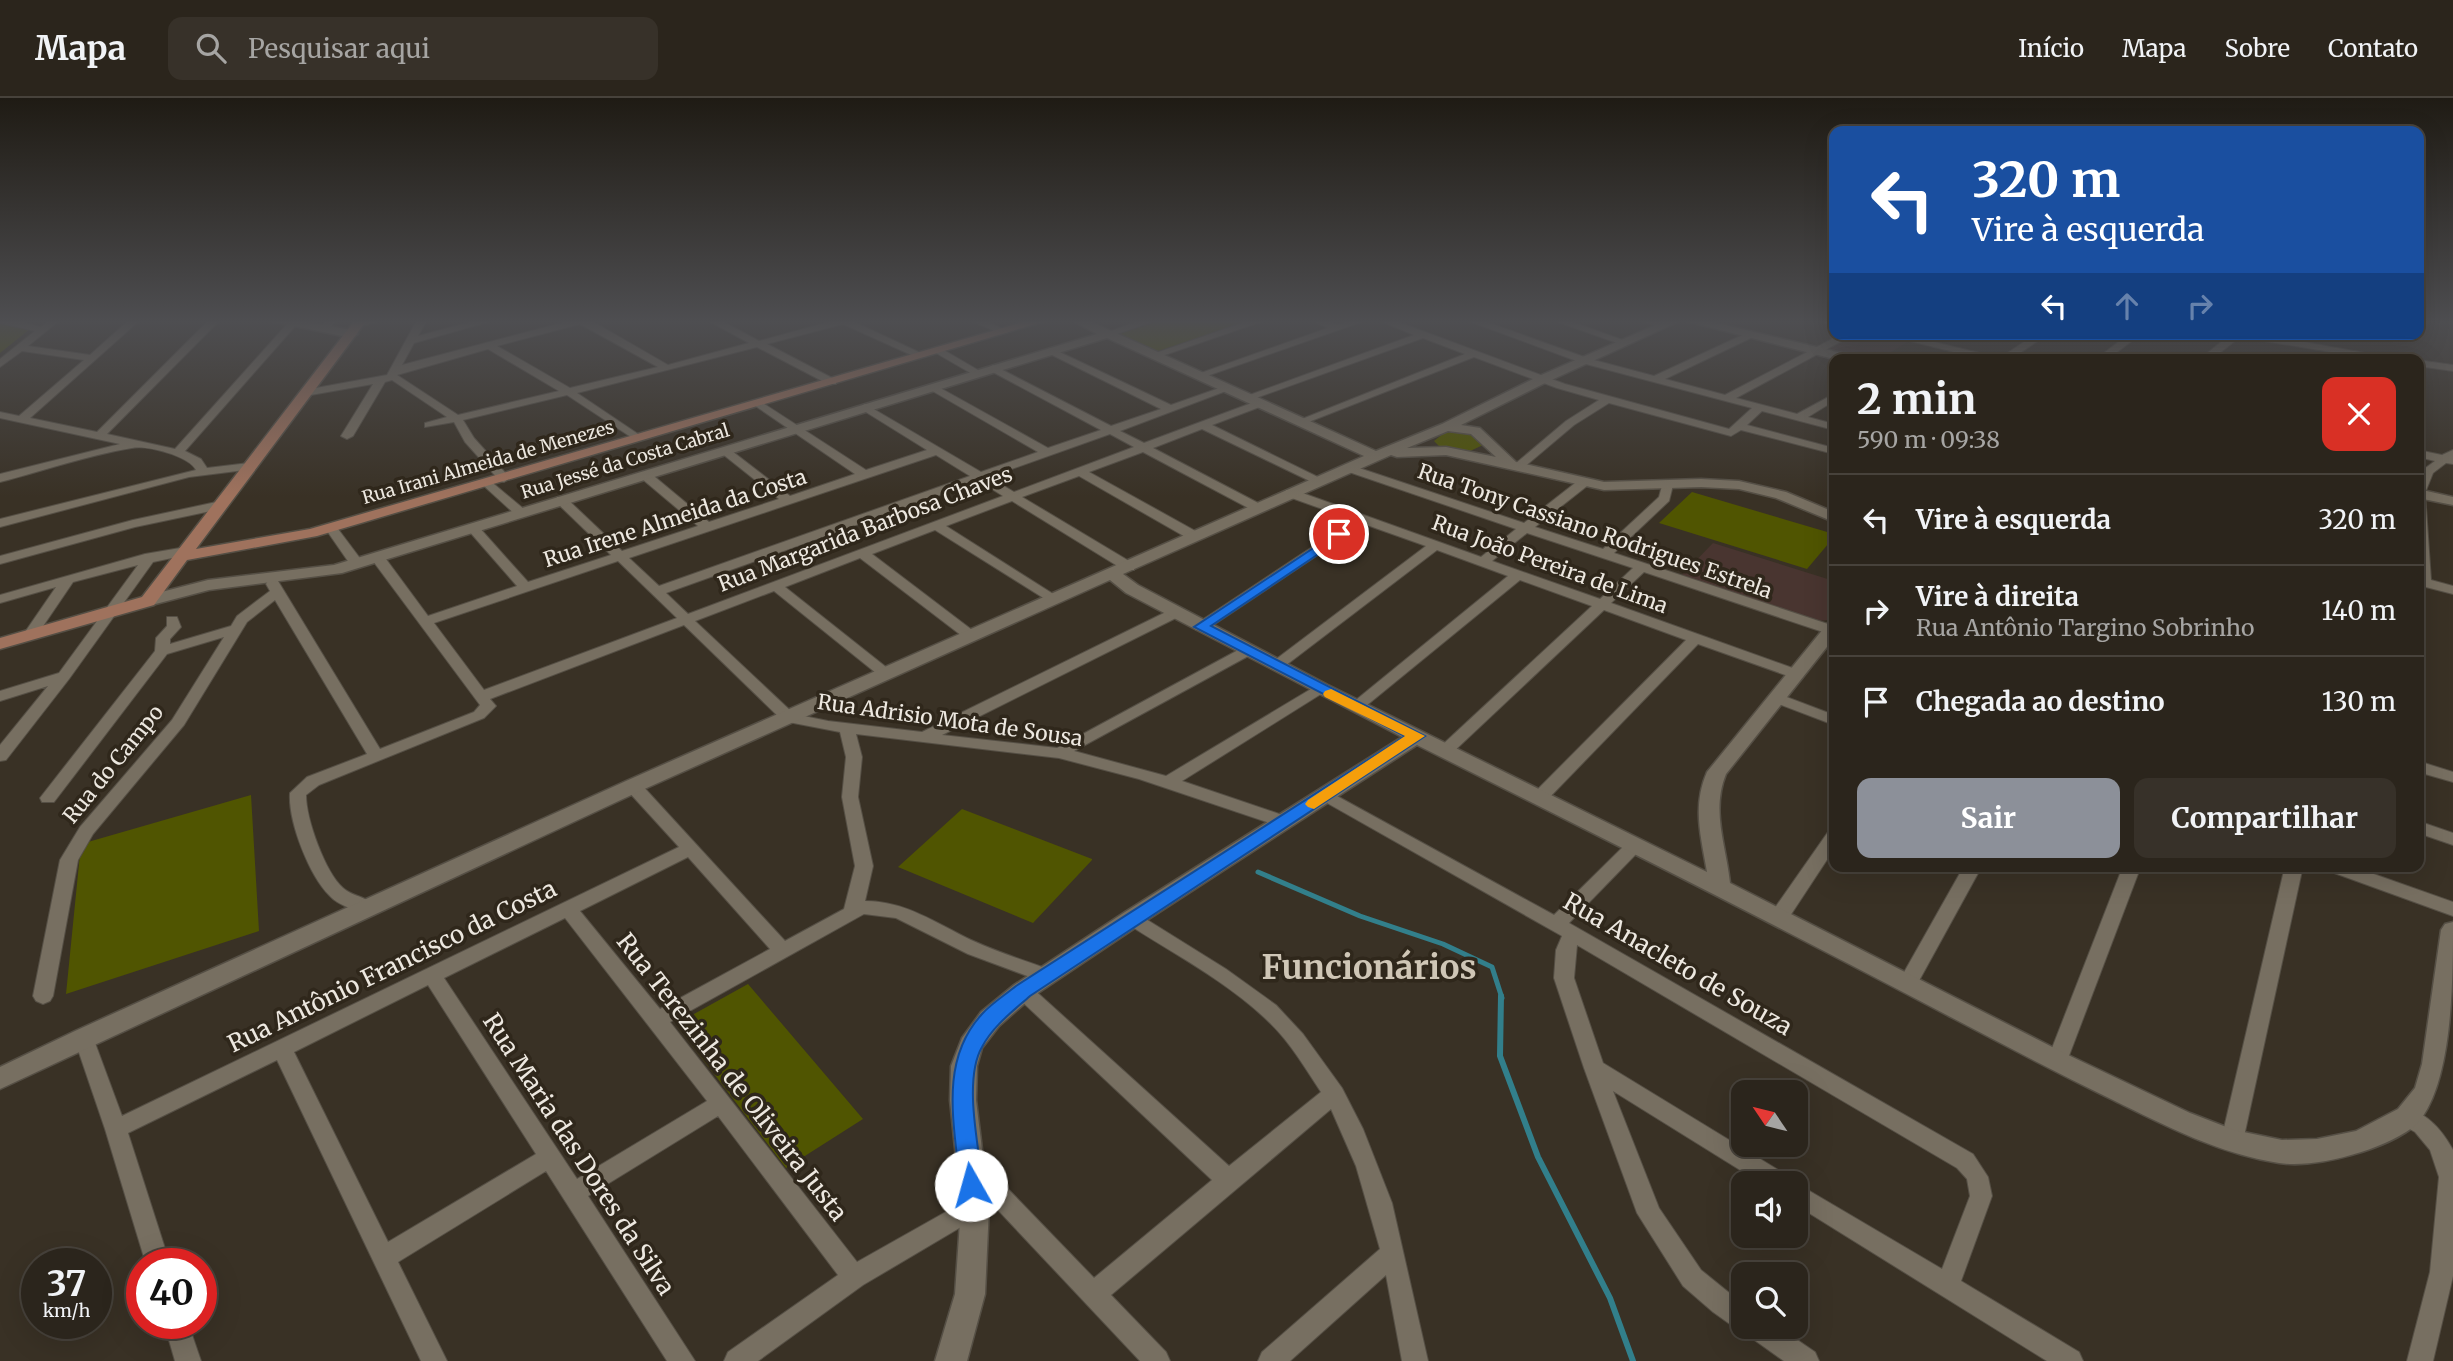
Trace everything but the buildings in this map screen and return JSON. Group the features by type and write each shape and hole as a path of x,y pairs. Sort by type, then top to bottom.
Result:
{"main road":[{"path":"0,644 148,601 317,379"},
{"name":"Rua Irani Almeida de Menezes","path":"183,553 275,541 331,528 843,379"}],"street":[{"path":"22,419 69,379"},
{"path":"99,436 156,379"},
{"path":"178,452 243,379"},
{"path":"306,393 381,379"},
{"path":"347,436 381,379"},
{"path":"400,379 458,420 469,440 504,478"},
{"path":"547,379 637,438"},
{"path":"429,425 622,379"},
{"path":"826,379 832,382"},
{"name":"Rua Jessé da Costa Cabral","path":"148,601 208,585 273,585 357,564 959,379"},
{"path":"1013,379 1258,508"},
{"path":"1108,379 1170,409"},
{"path":"1209,379 1375,456 1446,451 1516,465 1583,483 1622,487 1701,483 1747,487 1781,495 1829,515"},
{"name":"Rua Margarida Barbosa Chaves","path":"483,696 1081,472 1203,425 1255,400 1309,379"},
{"path":"1302,421 1410,379"},
{"path":"0,1079 83,1038 633,786 1290,493 1447,427 1543,379 1606,399 1829,450"},
{"path":"1656,379 1829,426"},
{"path":"1727,398 1763,379"},
{"path":"933,387 1048,453"},
{"name":"Rua Margarida Barbosa Chaves","path":"655,592 1229,388"},
{"path":"1516,465 1606,399"},
{"path":"1799,417 1829,400"},
{"path":"758,403 866,474"},
{"path":"1464,454 1481,450 1485,440 1488,405"},
{"path":"865,407 980,476 1121,570 1132,589 1201,627 1779,917 2057,1061 2181,1121 2232,1141 2282,1152 2317,1151 2361,1141 2407,1116 2427,1092 2435,1064 2448,1005 2453,930"},
{"path":"1734,429 1760,407"},
{"path":"0,415 178,452 197,461 203,471"},
{"path":"1203,425 1320,481"},
{"path":"1447,427 1475,431 1516,465"},
{"path":"1425,436 1432,444 1446,451"},
{"path":"0,478 135,444"},
{"path":"724,450 789,501"},
{"name":"Rua Irene Almeida da Costa","path":"426,621 935,450"},
{"path":"2424,454 2450,458"},
{"path":"2424,481 2428,471 2450,458"},
{"path":"0,523 203,471 249,467"},
{"name":"Rua Tony Cassiano Rodrigues Estrela","path":"1347,468 1829,628"},
{"path":"1081,472 1194,536"},
{"path":"645,475 708,528"},
{"path":"488,483 520,513"},
{"path":"1482,562 1583,483"},
{"path":"1606,554 1665,498 1667,485"},
{"name":"Rua João Pereira de Lima","path":"1290,493 1796,674"},
{"path":"2424,494 2453,501"},
{"name":"Rua Adrisio Mota de Sousa","path":"561,500 789,718 847,729 1059,753 1168,782 1285,822"},
{"path":"0,560 133,524 221,505"},
{"path":"1201,627 1362,519"},
{"path":"937,526 1053,600"},
{"path":"331,528 357,564"},
{"path":"473,528 526,588"},
{"path":"1276,666 1435,545"},
{"path":"0,599 150,557 183,553"},
{"path":"863,554 971,636"},
{"path":"0,756 64,676 150,557"},
{"path":"367,908 337,894 325,879 296,800 299,793 313,781 465,721 488,706 377,558"},
{"path":"1446,750 1643,566"},
{"path":"1356,706 1517,575"},
{"path":"30,635 69,579"},
{"path":"2424,583 2453,590"},
{"path":"273,585 376,756"},
{"name":"Rua do Campo","path":"43,996 69,860 86,831 178,722 235,629 273,585"},
{"path":"777,587 886,674"},
{"path":"925,737 1175,613"},
{"path":"48,798 162,651 163,638 174,627 172,620"},
{"path":"162,651 235,629"},
{"path":"1719,887 1719,866 1709,831 1709,786 1717,772 1829,634"},
{"path":"1539,798 1695,639"},
{"path":"1059,753 1247,651"},
{"path":"0,696 64,676"},
{"path":"1168,782 1321,689"},
{"path":"1776,698 1829,718"},
{"path":"847,729 854,757 850,797 864,866 853,911"},
{"path":"951,1361 970,1294 975,1207 963,1101 964,1066 971,1045 990,1019 1023,991 1133,918 1417,736"},
{"path":"2424,768 2453,777"},
{"path":"633,786 783,951"},
{"name":"Rua Anacleto de Souza","path":"1326,796 1564,928 1956,1154 1976,1170 1981,1196 1947,1287"},
{"path":"2424,829 2453,839"},
{"path":"1779,917 1829,843"},
{"path":"1634,846 1564,928 1564,978 1594,1068 1649,1213 1692,1278 1731,1310"},
{"name":"Rua Antônio Francisco da Costa","path":"116,1129 690,849"},
{"path":"1908,983 1970,872"},
{"path":"2057,1061 2130,872"},
{"path":"2232,1141 2293,872"},
{"path":"2349,872 2453,909"},
{"path":"657,1020 853,911 876,907 910,915 965,944 1046,976"},
{"name":"Rua Terezinha de Oliveira Justa","path":"568,909 722,1103 854,1277"},
{"path":"1133,918 1271,1011 1297,1040 1334,1094 1361,1144 1380,1200 1415,1361"},
{"name":"Rua Maria das Dores da Silva","path":"432,975 682,1361"},
{"path":"1023,991 1228,1180"},
{"path":"83,1038 116,1129 153,1248"},
{"path":"282,1048 435,1361"},
{"path":"1594,1068 1761,1171"},
{"path":"1094,1294 1334,1094"},
{"path":"573,1193 722,1103"},
{"path":"2407,1116 2445,1145 2450,1177 2447,1273 2420,1361"},
{"path":"383,1258 550,1157"},
{"path":"968,1163 1157,1361"},
{"path":"1808,1200 2070,1361"},
{"path":"737,1361 854,1277 975,1207"},
{"path":"1270,1361 1393,1253"},
{"path":"181,1339 188,1361"},
{"path":"1774,1339 1806,1361"}],"shaded area":[{"path":"1459,431 1474,435 1483,441 1483,445 1468,452 1440,447 1434,441 1444,433"},
{"path":"1692,492 1829,533 1829,543 1807,569 1659,523"},
{"path":"1713,543 1829,579 1829,617 1819,621 1681,576"},
{"path":"251,795 259,931 66,994 81,844"},
{"path":"962,809 1092,860 1033,923 898,867"},
{"path":"748,984 863,1119 786,1168 676,1024"}],"waterway":[{"path":"1258,872 1360,916 1443,944 1492,967 1502,998"},
{"path":"1501,996 1500,1056 1538,1157 1610,1298 1633,1361"}],"slow traffic":[{"path":"1314,804 1417,736 1331,694"}],"district":[{"name":"Funcionários","path":"1369,967"}],"route":[{"path":"971,1185 963,1101 964,1066 971,1045 990,1019 1023,991 1133,918 1417,736 1201,627 1339,534"}]}
